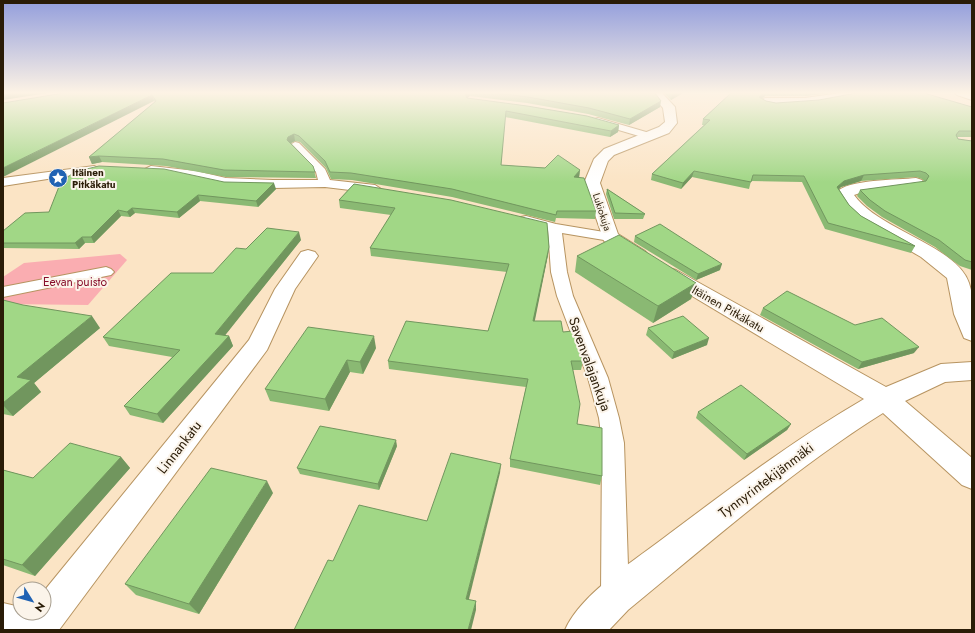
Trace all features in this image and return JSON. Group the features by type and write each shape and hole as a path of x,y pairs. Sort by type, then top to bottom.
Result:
{"street":[{"name":"Lukiokuja","path":"610,238 592,183 601,160 608,152 635,140 664,130 671,123"},
{"path":"916,183 863,187 844,193 859,213 930,253 956,277 961,291 962,306 972,333"},
{"name":"Itäinen Pitkäkatu","path":"610,238 697,292 885,399 972,476"},
{"name":"Linnankatu","path":"36,630 259,344 285,289 308,256"},
{"name":"Tynnyrintekijänmäki","path":"584,630 615,597 773,473 840,426 885,399 940,373 972,371"},
{"path":"3,621 36,630"}],"lane":[{"path":"603,123 649,136"},
{"path":"295,145 321,171 325,183"},
{"path":"3,182 66,174 102,167"},
{"path":"142,169 196,175 226,182 273,184 325,183 390,192"},
{"name":"Itäinen Pitkäkatu","path":"511,217 555,228 610,238"},
{"name":"Savenvalajankuja","path":"555,228 559,272 565,296 598,378 614,442 615,597"},
{"path":"3,292 106,272"}],"green space":[{"name":"Eevan puisto","path":"120,254 127,260 88,305 3,304 3,277 24,263"}],"building":[{"path":"3,123 96,123 3,168"},
{"path":"130,123 505,123 501,165 545,168 558,155 580,170 574,177 584,178 596,211 557,211 556,215 452,189 351,173 330,172 325,161 299,136 294,134 288,137 287,140 313,166 315,172 224,170 163,159 99,156 89,157"},
{"path":"567,123 610,123 619,125 611,131"},
{"path":"707,123 972,123 972,131 959,131 956,135 958,139 972,141 972,262 965,260 939,240 885,211 870,200 860,190 926,181 929,176 920,171 864,175 844,181 837,187 849,205 861,216 915,246 828,223 804,176 753,175 751,182 694,171 683,183 652,174"},
{"path":"99,166 164,169 224,182 274,183 256,201 198,195 177,212 132,208 127,212 118,210 91,237 82,237 75,243 3,243 3,231 25,213 49,212 60,184 74,172"},
{"path":"354,184 451,200 547,223 549,247 533,321 561,321 563,332 573,331 583,361 571,361 580,404 577,424 602,428 602,476 510,459 528,379 388,361 406,321 488,331 509,264 370,248 395,208 339,200"},
{"path":"607,189 645,214 615,213"},
{"path":"660,224 722,264 698,274 635,236"},
{"path":"267,228 299,232 215,334 229,336 157,414 124,406 180,350 103,337 171,273 213,273 236,248 246,249"},
{"path":"619,235 696,283 658,306 577,256"},
{"path":"787,291 855,325 882,318 919,347 862,362 763,308"},
{"path":"3,300 23,305 92,316 17,377 31,380 3,403"},
{"path":"683,316 709,338 674,352 648,328"},
{"path":"308,327 374,336 360,362 347,360 325,399 265,389"},
{"path":"741,385 791,424 747,454 698,412"},
{"path":"320,426 396,440 378,484 297,468"},
{"path":"70,443 121,457 22,565 3,559 3,470 33,478"},
{"path":"451,453 501,464 466,599 476,601 468,630 294,630 328,560 333,561 359,505 427,521"},
{"path":"211,468 267,481 189,604 125,584"}],"place":[{"name":"Itäinen Pitkäkatu","path":"58,178"}]}
